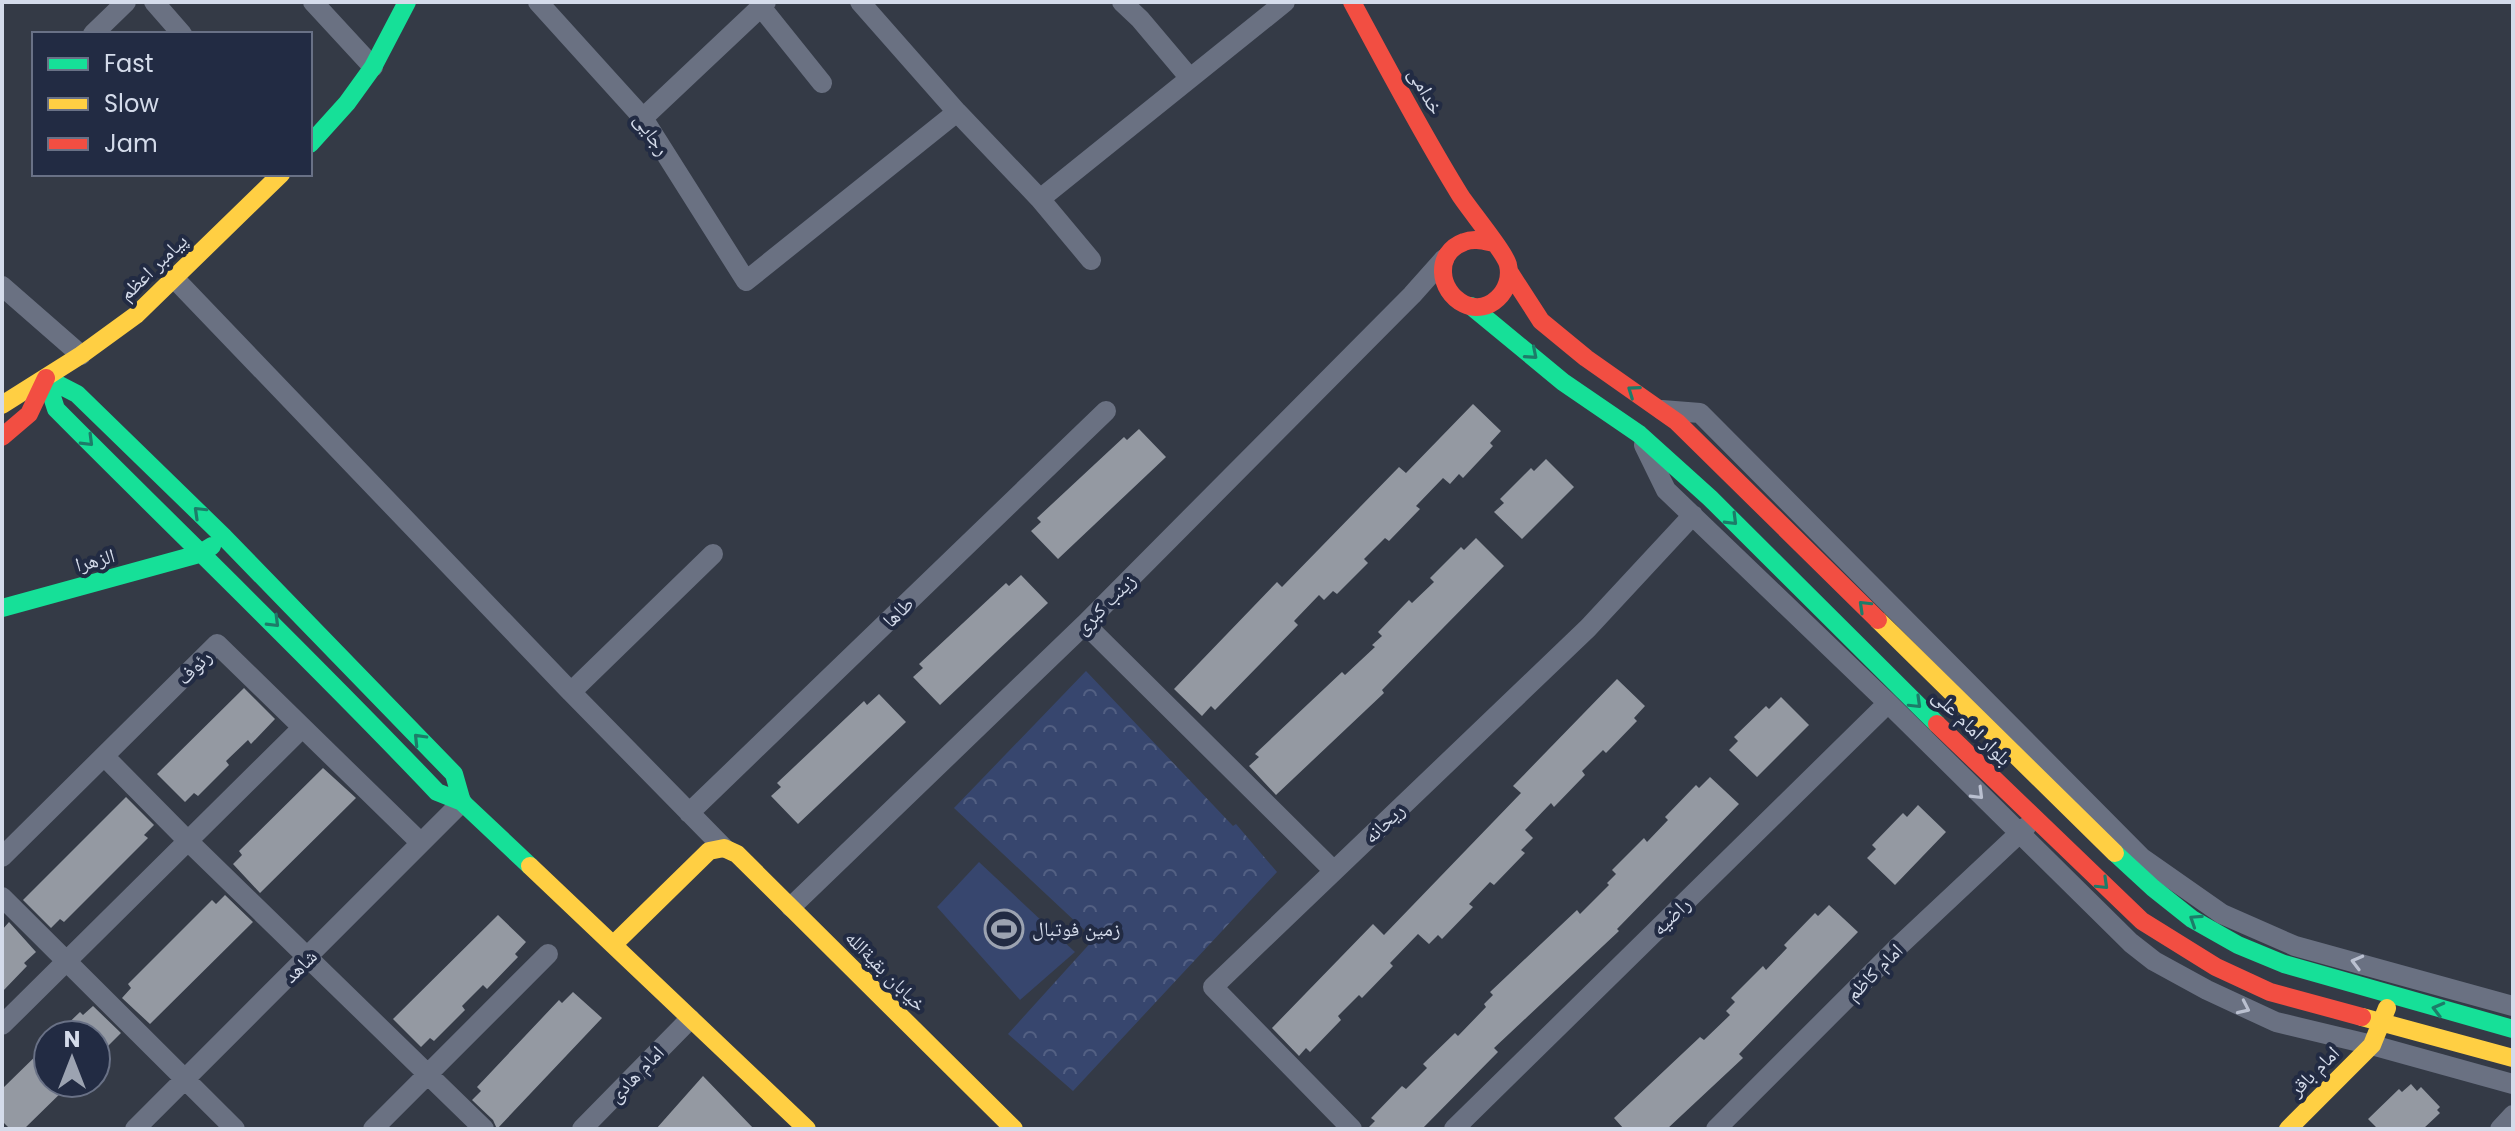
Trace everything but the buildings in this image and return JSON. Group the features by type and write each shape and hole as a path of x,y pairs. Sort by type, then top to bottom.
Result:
{"main road":[{"path":"312,142 347,103 373,67 407,2"},
{"name":"خدامی","path":"1352,2 1428,142 1494,243"},
{"name":"پیامبر اعظم","path":"2,405 81,355 136,315 279,176"},
{"path":"1448,254 1471,238 1494,243 1506,256 1510,273 1504,291 1490,304 1466,305 1448,292 1442,276 1448,254 1464,201"},
{"name":"بلوار امام علی","path":"1510,273 1541,321 1688,433 2153,888 2192,919 2238,945 2284,964 2513,1029"},
{"name":"بلوار امام علی","path":"1466,305 1526,349 1563,382 1639,434 1710,498 2142,921 2216,967 2270,992 2513,1058"},
{"path":"2,437 29,414 46,378"},
{"path":"46,378 77,394 224,537 454,774 462,802"},
{"path":"46,378 56,409 199,554 320,669 437,792 462,802 807,1129"},
{"path":"1639,434 1661,410"},
{"name":"الزهرا","path":"2,608 199,554 224,537"},
{"path":"614,944 709,851 724,848"},
{"name":"خیابان بقیةالله","path":"724,848 737,854 1014,1129"},
{"path":"2372,1045 2391,996"},
{"name":"امام باقر","path":"2288,1129 2372,1045"}],"street":[{"path":"95,32 126,2"},
{"path":"154,2 180,32"},
{"path":"313,2 373,67"},
{"name":"رجایی","path":"538,2 643,118 746,281 957,112"},
{"path":"860,2 957,112 1040,199 1091,260"},
{"path":"1122,2 1189,77"},
{"path":"1040,199 1285,2"},
{"path":"643,118 764,4 822,83"},
{"name":"زینب کبری","path":"791,907 1085,624 1412,295 1448,254"},
{"path":"174,278 724,848"},
{"path":"2,286 81,355"},
{"path":"1412,295 1466,305"},
{"path":"1661,410 1700,413 2142,858 2222,914 2295,946 2513,1006"},
{"name":"طاها","path":"689,813 1106,411"},
{"path":"1639,434 1666,490 1888,703 2018,834 2131,943 2154,961 2276,1022 2513,1084"},
{"name":"ریحانه","path":"1352,1129 1213,987 1588,628 1693,515"},
{"path":"571,692 713,554"},
{"path":"1085,624 1334,871"},
{"name":"رئوف","path":"2,857 217,644 421,843"},
{"name":"راضیه","path":"1454,1129 1888,703"},
{"path":"2,1025 302,728"},
{"path":"105,757 484,1129"},
{"path":"2054,792 2055,769"},
{"name":"شاهد","path":"135,1129 462,802"},
{"name":"امام کاظم","path":"1716,1129 1899,946 2035,818"},
{"path":"2,897 235,1129"},
{"path":"373,1129 548,954"},
{"name":"امام هادی","path":"582,1129 690,1019"},
{"path":"2500,1129 2513,1115"}],"green space":[{"path":"1086,671 1233,826 1236,824 1277,872 1073,1091 1008,1034 1094,939 954,808"},
{"name":"زمین فوتبال","path":"979,862 1075,952 1020,1000 937,907"}],"traffic: fast":[{"path":"312,142 347,103 373,67 407,2"},
{"path":"1471,306 1563,382 1639,434 1710,498 1937,724"},
{"path":"46,378 56,409 437,792 462,802 530,866"},
{"path":"46,378 77,394 224,537 454,774 462,802"},
{"path":"2,608 199,554 212,546"},
{"path":"2115,853 2192,919 2238,945 2284,964 2513,1029"}],"traffic: slow":[{"path":"2,405 81,355 136,315 279,176"},
{"path":"1878,620 2115,853"},
{"path":"614,944 709,851 724,848 737,854 1014,1129"},
{"path":"530,866 807,1129"},
{"path":"2288,1129 2372,1045 2387,1008"},
{"path":"2362,1017 2513,1058"}],"traffic: jam":[{"path":"1352,2 1460,195 1501,251 1508,265 1507,283 1498,298 1482,306 1464,304 1455,298 1445,282 1443,272 1448,254 1454,247 1468,241 1494,243"},
{"path":"1510,273 1541,321 1586,358 1677,422 1878,620"},
{"path":"2,437 29,414 46,378"},
{"path":"1937,724 2142,921 2216,967 2270,992 2362,1017"}],"place":[{"name":"زمین فوتبال","path":"1004,929"}]}
